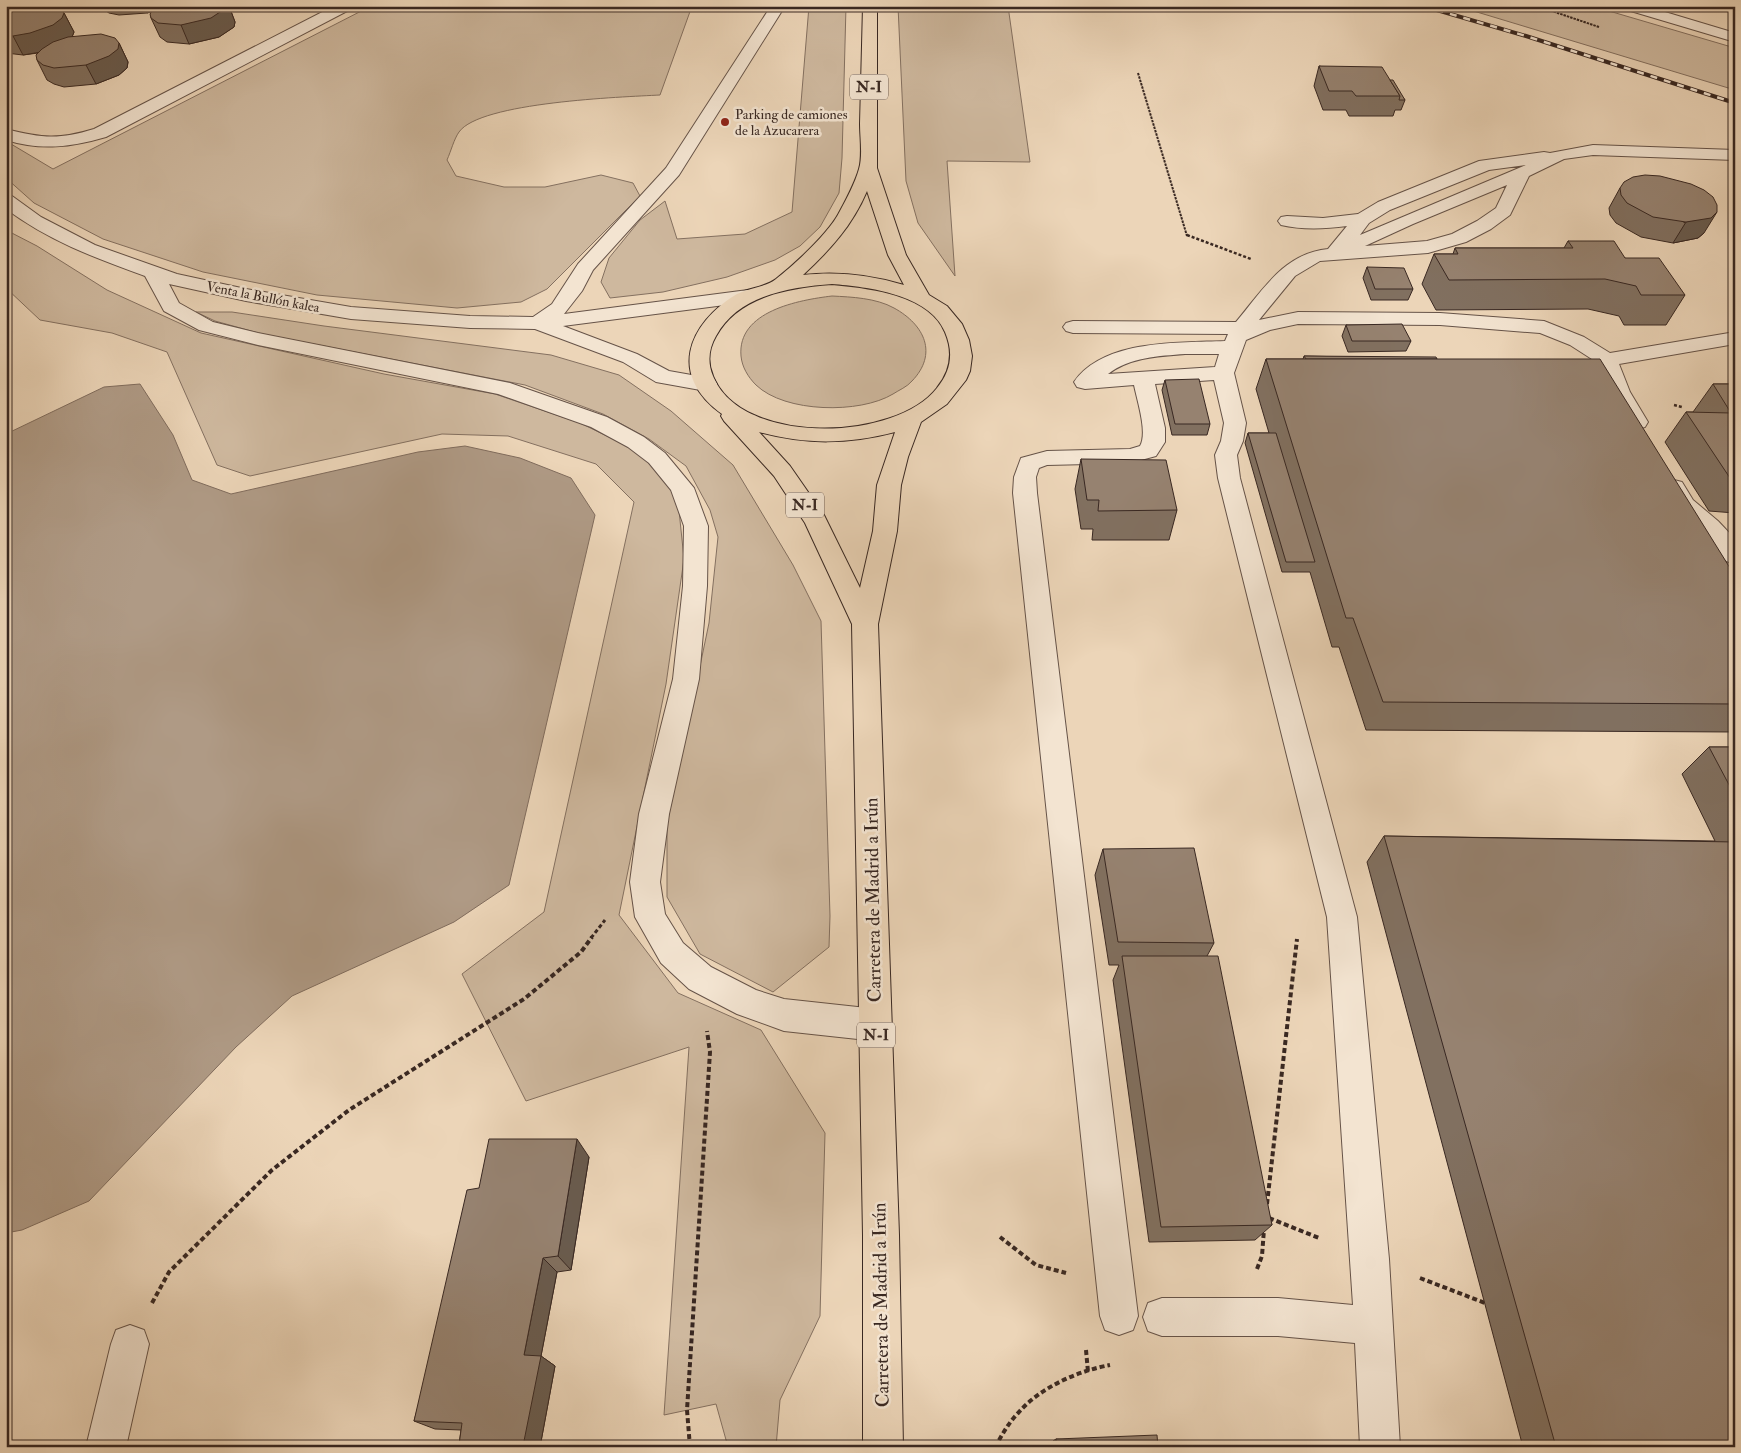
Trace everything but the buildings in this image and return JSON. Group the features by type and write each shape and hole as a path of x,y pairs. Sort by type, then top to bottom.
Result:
{"highway":[{"name":"N-I","path":"870,6 868,168 897,255 922,299"},
{"name":"N-I","path":"782,284 821,248 848,214 868,168"},
{"path":"823,278 857,279 903,290 922,299 938,310 950,322 958,336 962,350 961,365 956,380 945,394 930,407 912,418 863,434 808,436 757,424 736,414 713,393 700,368 699,352 704,336 715,321 748,296 782,284 823,278"},
{"name":"N-I","path":"713,393 782,471 816,521 866,624"},
{"name":"N-I","path":"866,624 885,531 889,485 896,456 912,418"},
{"name":"Carretera de Madrid a Irún","path":"866,624 881,1235 883,1447"}],"street":[{"path":"6,134 33,143 51,144 77,140 100,133 346,6"},
{"path":"538,323 559,308 572,291 585,268 673,171 778,6"},
{"path":"1629,6 1735,38"},
{"path":"1676,6 1735,24"},
{"path":"310,10 327,16"},
{"path":"1334,254 1362,219 1384,206 1485,165 1593,150 1735,155"},
{"path":"1334,254 1415,216 1522,173 1560,155"},
{"path":"1380,1447 1370,1258 1342,917 1229,478 1226,455 1232,441 1235,423 1223,373 1236,337 1288,272 1316,256 1428,247 1459,238 1484,225 1504,211 1522,173"},
{"name":"Venta la Bullón kalea","path":"6,200 36,221 88,249 172,278 246,295 351,313 470,322 538,323"},
{"path":"1286,221 1323,224 1362,219"},
{"path":"153,272 172,308 206,326 258,339 502,388 599,422 636,442 657,458 682,488 696,526 695,586 686,679 654,814 645,882 650,917 672,953 700,978 748,1004 784,1015 876,1025"},
{"path":"538,323 748,296"},
{"path":"1223,373 1085,382 1110,363 1138,354 1236,337 1264,325 1298,318 1440,319 1544,327 1577,341 1607,360 1619,392 1648,441"},
{"path":"538,323 630,358 663,377 713,393"},
{"path":"1074,327 1236,337"},
{"path":"1607,360 1735,338"},
{"path":"1119,1316 1025,493 1025,477 1029,463 1047,458 1130,456 1148,451 1154,442 1154,428 1143,379"},
{"path":"1666,473 1685,506 1710,527 1735,555"},
{"path":"1710,527 1735,533"},
{"path":"1162,1317 1278,1317 1373,1326"},
{"path":"106,1447 130,1344"}],"path":[{"path":"1138,74 1187,236 1288,272"},
{"path":"130,1344 169,1272 272,1170 349,1110 524,999 580,952 649,861"},
{"path":"1267,1207 1299,915 1342,917"},
{"path":"690,1447 687,1410 710,1052 700,978"},
{"path":"1248,1270 1258,1269 1266,1216 1485,1303"},
{"path":"995,1447 1026,1404 1060,1382 1100,1366 1119,1363"}],"shaded area":[{"path":"371,6 692,6 660,95 616,97 522,108 494,114 472,122 457,135 447,160 456,176 504,187 545,187 601,175 633,183 640,196 547,289 521,302 457,308 317,295 203,272 103,239 34,203 6,178 6,141 53,169"},
{"path":"809,6 846,6 842,158 839,193 820,227 800,246 775,260 727,277 663,292 610,298 601,282 609,258 640,220 665,201 677,239 745,234 792,212"},
{"path":"898,6 1008,6 1030,162 947,161 955,276 918,223 906,181"},
{"path":"1457,6 1592,6 1735,48 1735,90"},
{"path":"6,230 37,246 107,290 201,333 384,374 495,394 580,423 634,449 677,491 684,559 666,684 619,915 678,993 761,1030 825,1133 820,1316 780,1400 776,1447 728,1447 716,1404 664,1415 689,1047 526,1101 462,974 544,912 634,502 596,464 508,436 442,434 250,476 217,465 167,352 112,333 40,320 6,288"},
{"path":"832,296 880,302 894,308 914,323 920,331 926,351 925,361 912,381 879,401 862,405 823,408 785,401 769,394 756,385 746,372 741,356 742,341 749,328 759,318 788,305"},
{"path":"196,312 232,312 324,326 551,355 619,375 671,411 733,465 793,565 821,621 830,916 829,947 773,992 700,954 667,897 667,824 709,623 718,537 710,510 686,466 649,439 603,414 525,385 262,334 215,321"},
{"path":"140,384 173,435 192,480 231,494 418,452 465,446 520,458 571,478 595,515 509,885 454,922 292,996 236,1047 89,1201 22,1230 6,1233 6,434 104,387"}],"railway":[{"path":"1423,6 1526,36 1735,103"}],"place":[{"name":"Parking de camiones de la Azucarera","path":"725,122"}]}
